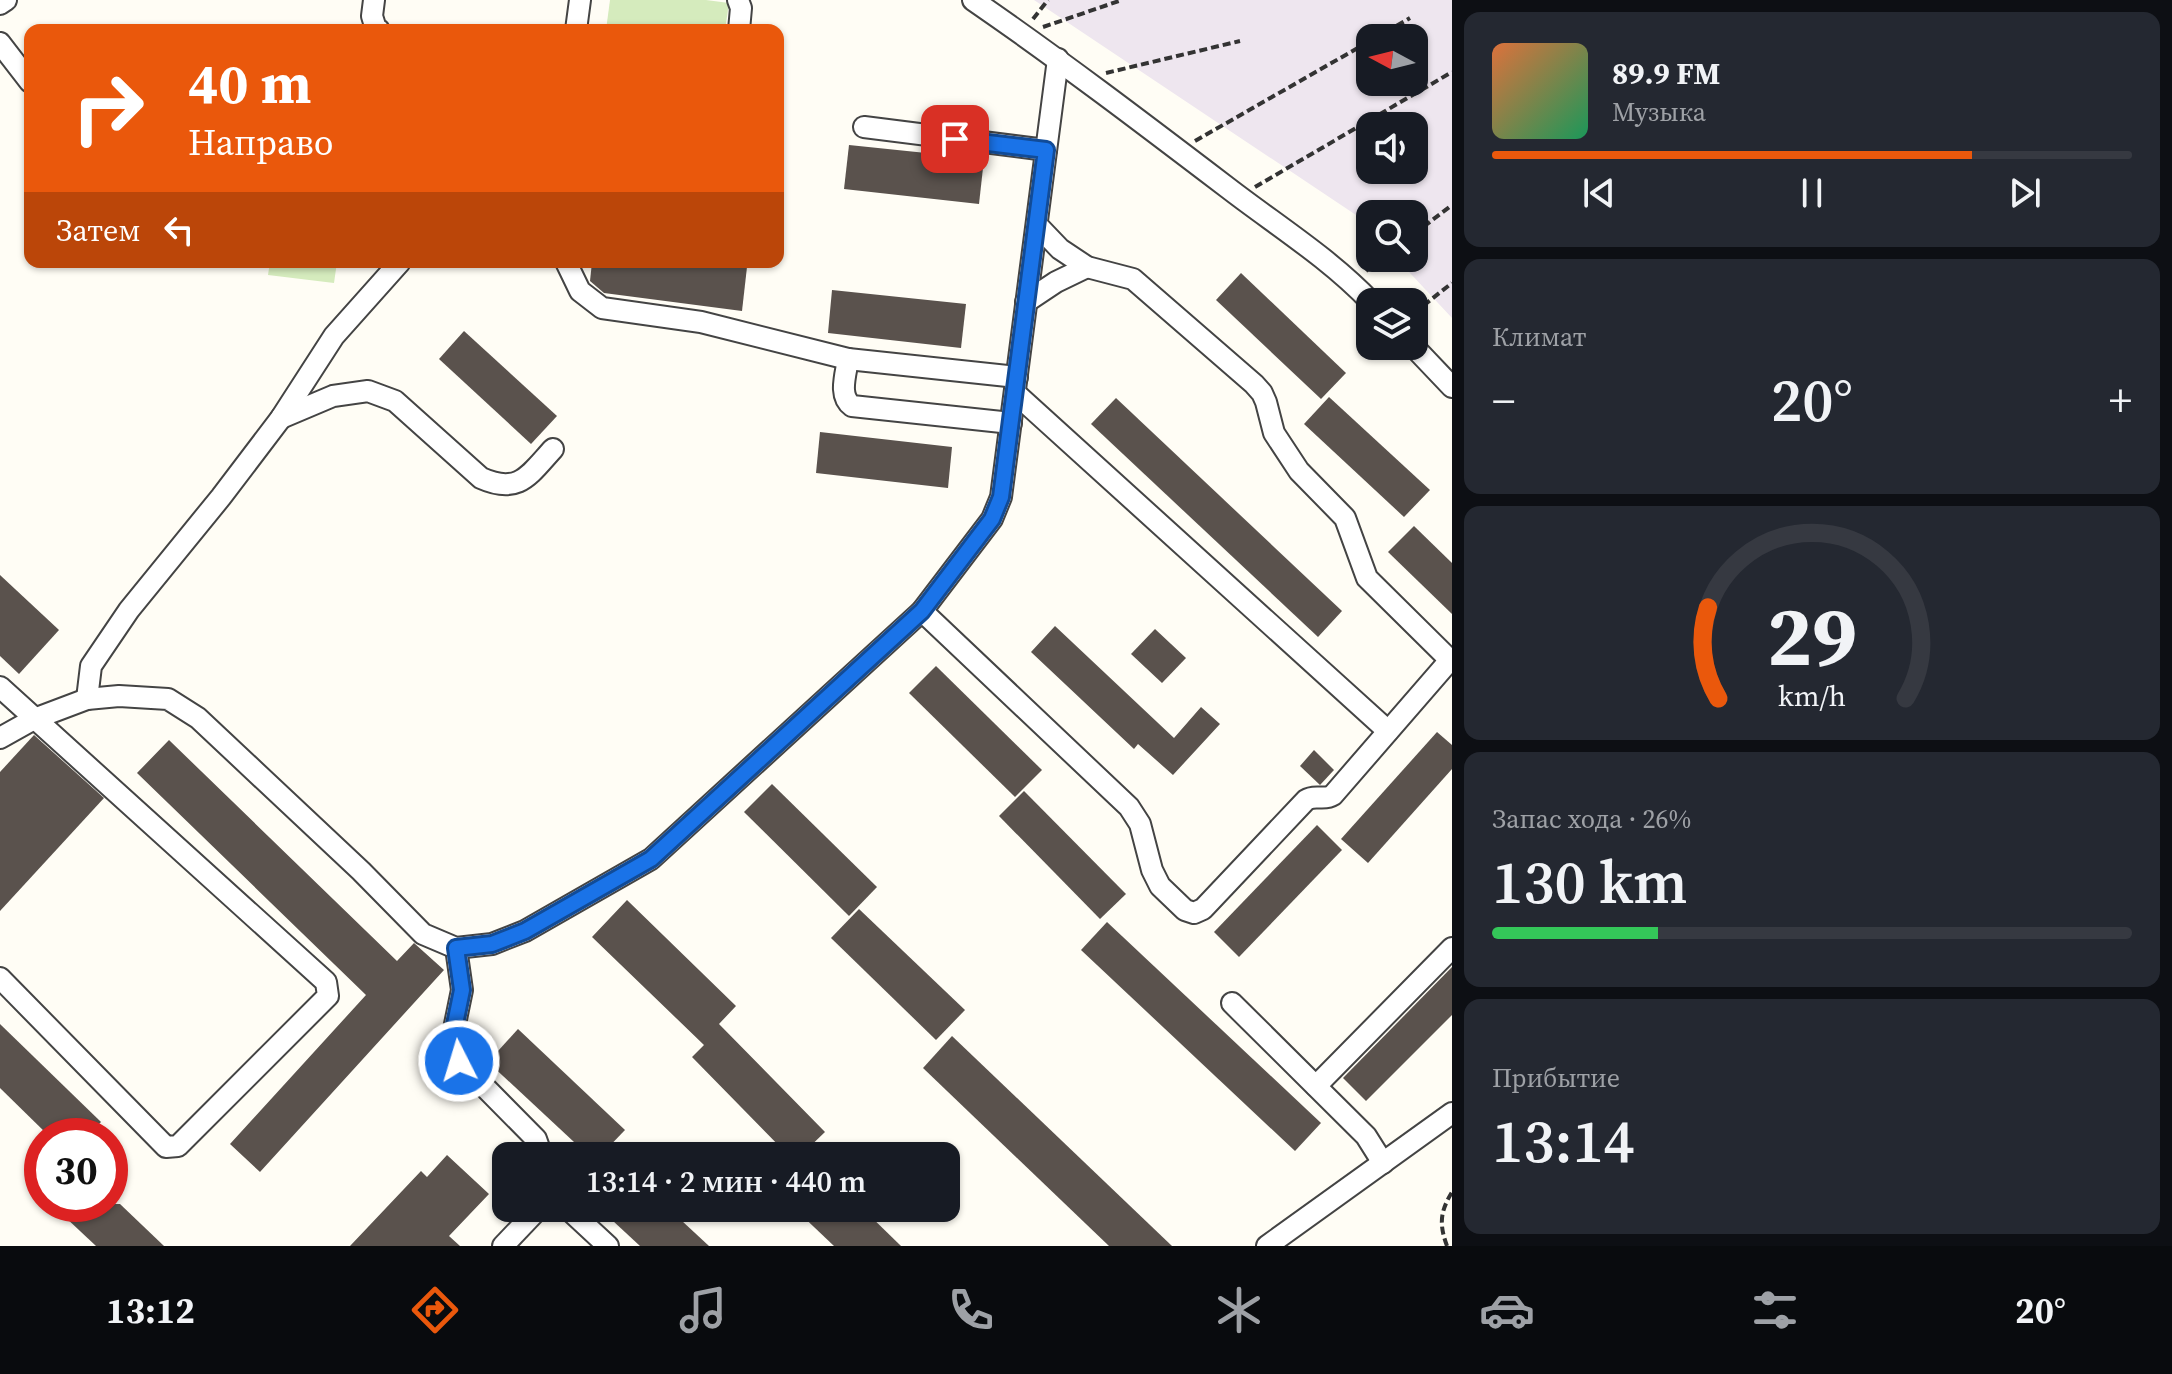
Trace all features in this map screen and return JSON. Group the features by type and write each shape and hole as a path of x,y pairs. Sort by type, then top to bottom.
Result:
{"street":[{"path":"0,4 6,0"},
{"path":"374,0 374,24"},
{"path":"577,24 580,0"},
{"path":"738,0 741,8 740,24"},
{"path":"973,0 1058,59 1357,288"},
{"path":"0,43 24,74"},
{"path":"0,738 34,719 87,699 119,696 168,699 198,718 361,871 423,934 456,948 492,944 525,931 651,859 922,611 992,519 1001,497 1058,59"},
{"path":"864,127 1046,150"},
{"path":"922,611 1135,814 1155,879 1185,910 1194,913 1203,909 1306,800 1312,796 1328,798 1333,795 1451,661 1367,578 1345,518 1299,471 1274,433 1266,402 1254,384 1133,279 1087,267 1060,249 1037,225"},
{"path":"1026,302 1056,282 1087,267"},
{"path":"87,699 91,666 129,610 281,418 334,336 395,268"},
{"path":"569,268 580,291 602,308 701,322 848,359 1016,385 1388,731"},
{"path":"848,359 844,395 852,406 1011,423"},
{"path":"1426,360 1452,387"},
{"path":"281,418 333,396 368,391 395,401 481,478 497,485 511,486 522,481 553,449"},
{"path":"0,687 326,982 328,996 178,1146 166,1147 0,978"},
{"path":"456,948 462,990 454,1029 459,1061 537,1142"},
{"path":"1316,1086 1452,948"},
{"path":"1232,1003 1366,1136 1383,1163"},
{"path":"1267,1246 1452,1113"},
{"path":"503,1246 526,1222"},
{"path":"582,1222 608,1246"}],"path":[{"path":"1022,34 1048,0"},
{"path":"1022,34 1122,0"},
{"path":"1400,24 1410,18"},
{"path":"1084,79 1240,41"},
{"path":"1179,150 1356,49"},
{"path":"1239,196 1452,72"},
{"path":"1428,223 1452,205"},
{"path":"1428,302 1452,283"},
{"path":"1447,1246 1442,1209 1452,1192"}],"shaded area":[{"path":"1034,0 1452,0 1452,318 1428,292 1428,288 1424,288 1409,272 1428,272 1428,200 1356,200 1356,215"}],"green space":[{"path":"610,0 706,0 729,3 726,24 607,24"},
{"path":"269,268 336,268 334,283 268,275"}],"building":[{"path":"849,145 984,159 979,204 844,189"},
{"path":"591,268 747,268 742,311 604,293 590,281"},
{"path":"1241,273 1346,373 1321,399 1216,300"},
{"path":"832,290 966,304 961,348 828,333"},
{"path":"464,331 557,416 531,444 439,359"},
{"path":"1329,397 1430,490 1404,517 1304,424"},
{"path":"1116,398 1342,611 1318,637 1091,424"},
{"path":"820,432 952,447 948,488 816,473"},
{"path":"1414,526 1452,563 1452,614 1388,552"},
{"path":"0,575 59,630 19,674 0,656"},
{"path":"1055,626 1174,738 1201,707 1220,724 1173,775 1138,744 1134,749 1031,652"},
{"path":"1155,629 1186,658 1162,683 1131,654"},
{"path":"936,666 1042,770 1015,797 909,693"},
{"path":"1437,732 1452,745 1452,769 1368,863 1341,839"},
{"path":"34,735 104,798 0,911 0,772"},
{"path":"169,740 397,961 414,943 444,970 260,1172 230,1144 366,995 137,773"},
{"path":"1314,750 1334,770 1320,785 1300,766"},
{"path":"772,784 877,887 849,916 744,812"},
{"path":"1024,791 1126,894 1100,919 999,816"},
{"path":"1317,825 1342,850 1239,957 1214,932"},
{"path":"627,900 736,1006 719,1024 825,1132 815,1142 775,1142 692,1057 704,1045 592,937"},
{"path":"859,909 965,1010 936,1040 831,938"},
{"path":"1107,922 1321,1123 1295,1151 1081,950"},
{"path":"1452,967 1452,1015 1366,1101 1343,1078"},
{"path":"0,1024 97,1118 31,1118 0,1088"},
{"path":"518,1029 625,1130 613,1142 574,1142 488,1062"},
{"path":"952,1036 1172,1246 1109,1246 923,1068"},
{"path":"447,1155 489,1194 449,1236 460,1246 350,1246 421,1171 427,1177"},
{"path":"128,1212 164,1246 96,1246 70,1222 128,1222"},
{"path":"614,1222 683,1222 709,1246 640,1246"},
{"path":"809,1222 876,1222 901,1246 834,1246"}],"route":[{"path":"459,1061 454,1029 462,990 456,948 492,944 525,931 651,859 922,611 992,519 1001,497 1046,150 955,139"}]}
